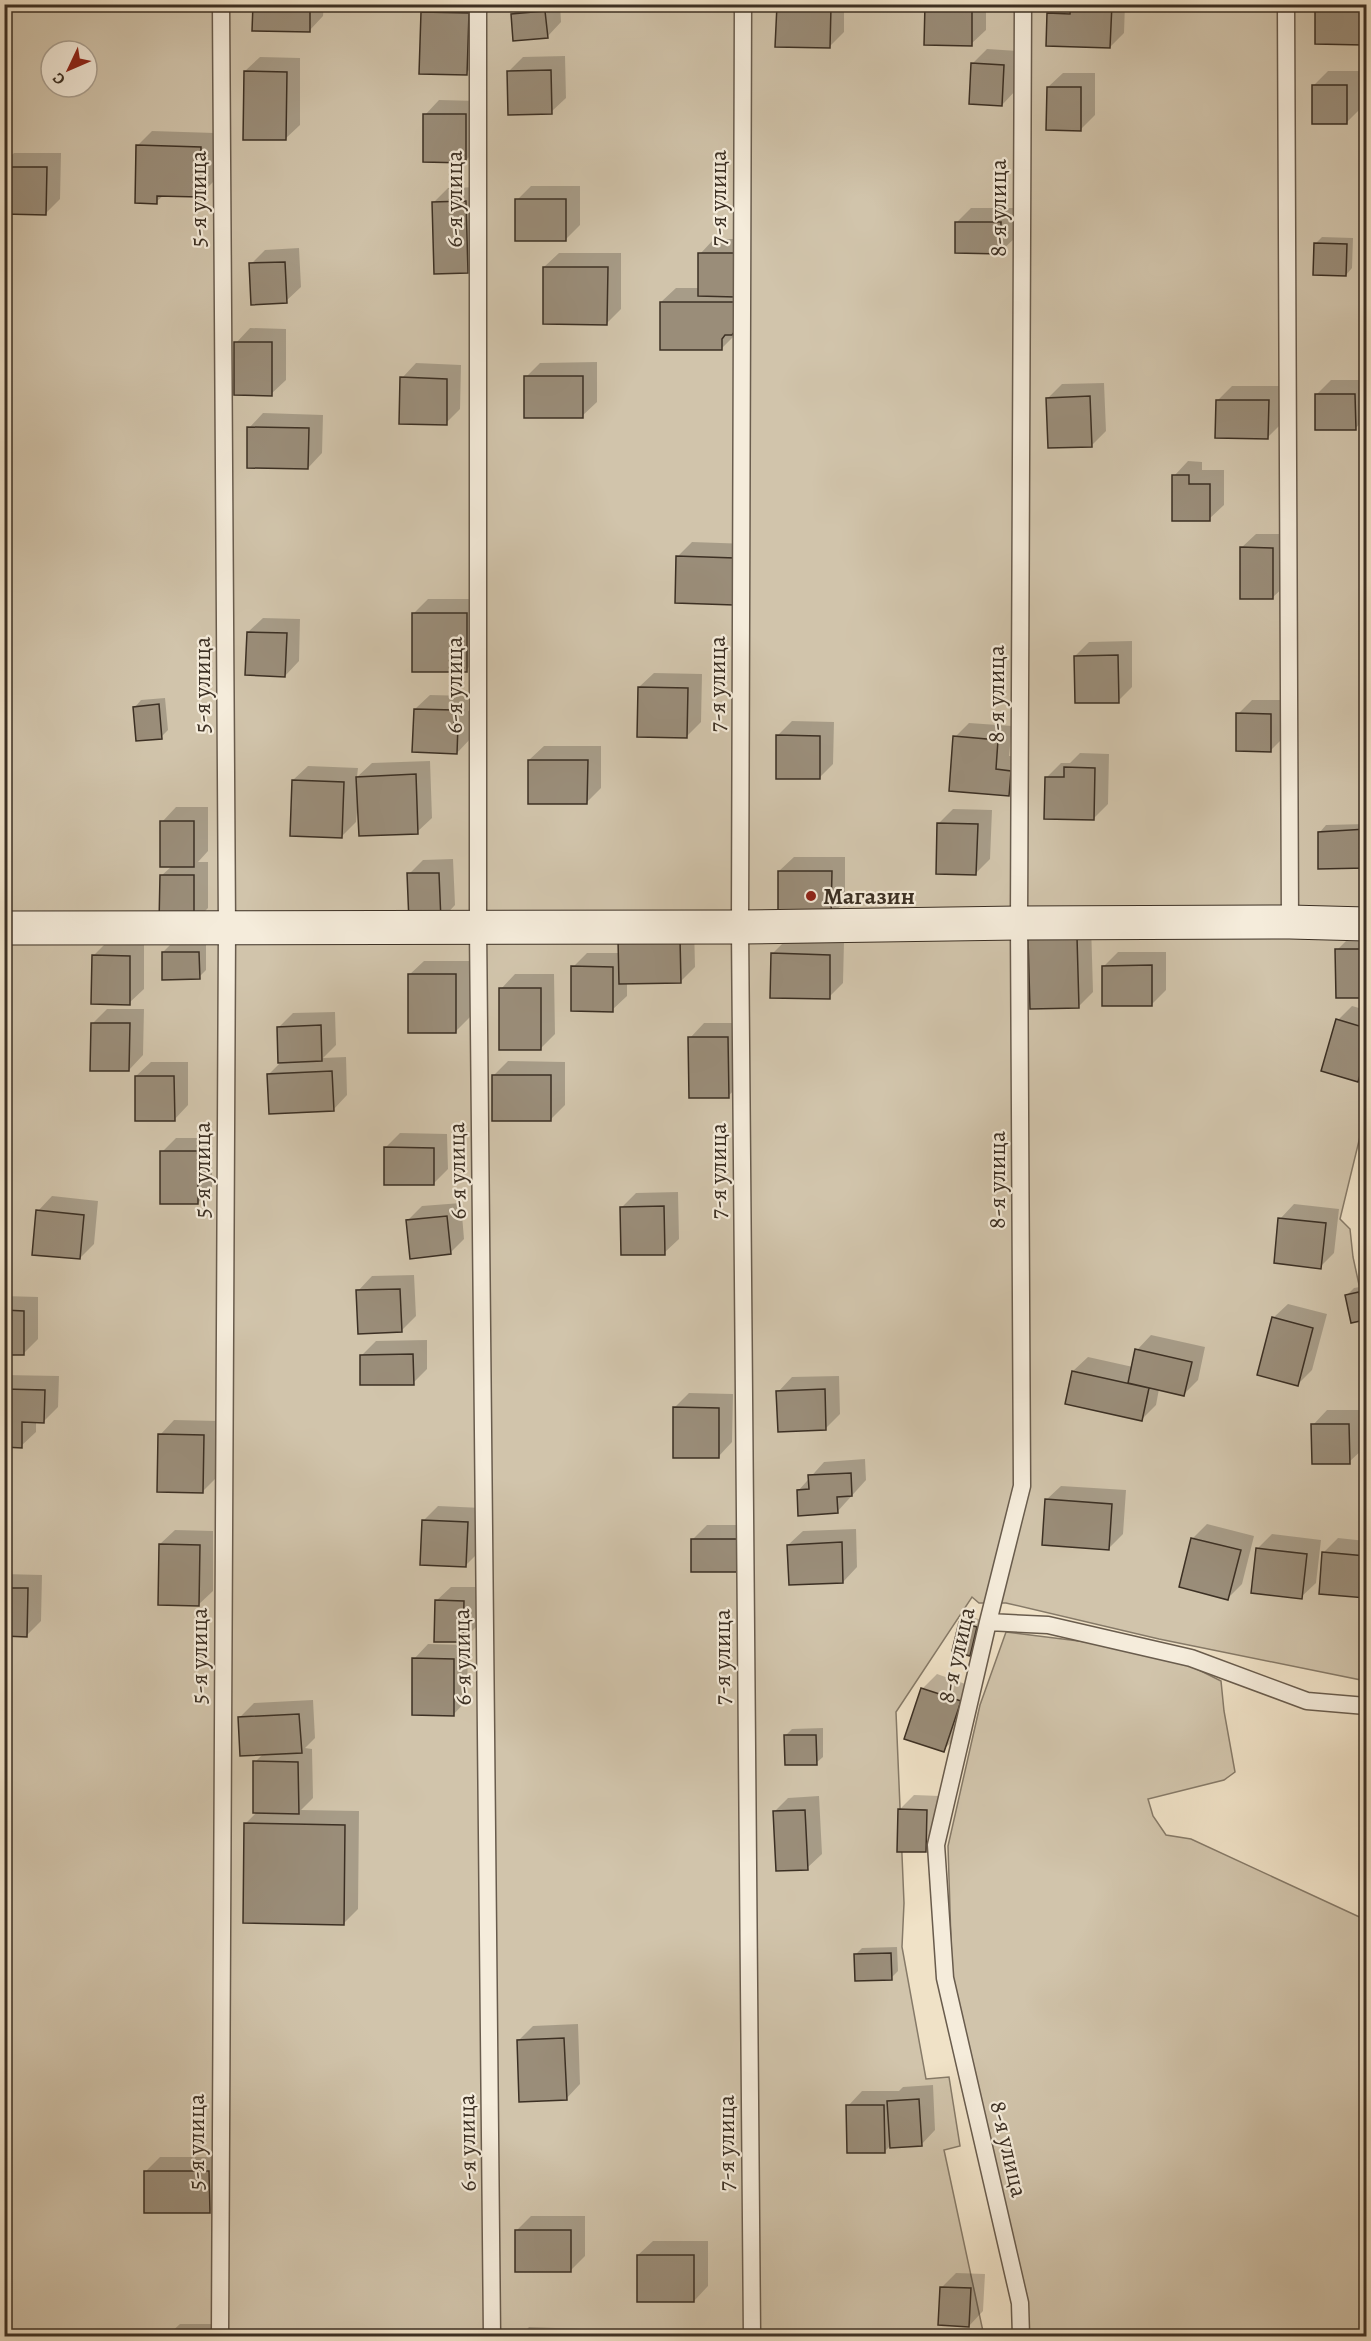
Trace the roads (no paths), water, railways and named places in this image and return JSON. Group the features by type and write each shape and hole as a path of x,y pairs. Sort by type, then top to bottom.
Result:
{"street":[{"path":"4,928 740,927 1290,922 1366,924"}],"lane":[{"name":"5-я улица","path":"220,2337 227,929 221,4"},
{"name":"6-я улица","path":"478,4 478,927 492,2337"},
{"name":"7-я улица","path":"743,4 740,927 752,2337"},
{"name":"8-я улица","path":"1021,2337 1020,2303 945,1978 936,1845 1022,1486 1019,923 1023,4"},
{"path":"1286,4 1290,922"},
{"path":"988,1622 1059,1627 1191,1658 1307,1701 1366,1706"}],"place":[{"name":"Магазин","path":"811,896"}]}
